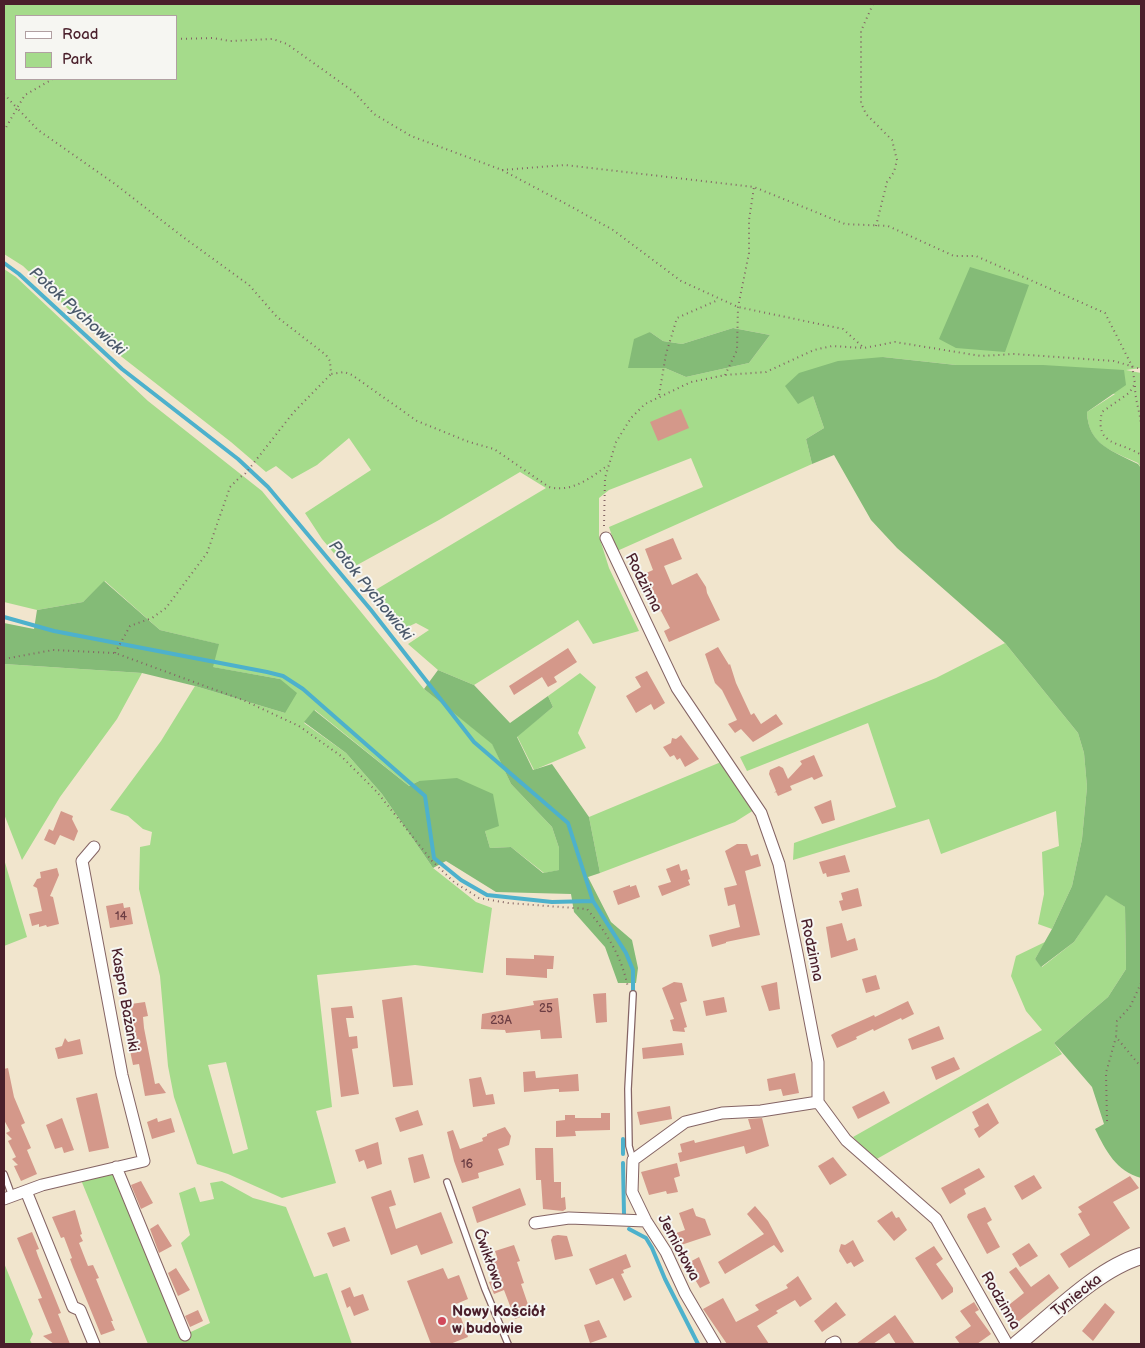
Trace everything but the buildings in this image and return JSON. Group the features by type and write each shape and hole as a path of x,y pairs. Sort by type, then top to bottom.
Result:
{"street":[{"name":"Rodzinna","path":"606,538 677,688 761,813 779,864 797,953 818,1062 818,1102 846,1140 936,1219 1007,1344"},
{"name":"Kaspra Bażanki","path":"94,847 82,861 122,1075 144,1161 116,1167"},
{"path":"633,1160 685,1122 722,1113 761,1111 818,1102"},
{"name":"Jemiołowa","path":"633,1160 632,1192 646,1221 666,1252 685,1293 715,1344"},
{"path":"8,1198 26,1191 116,1167 185,1335"},
{"path":"26,1191 73,1308 80,1310 94,1344"},
{"path":"535,1223 569,1218 646,1221"},
{"name":"Tyniecka","path":"1017,1344 1082,1291 1121,1263 1141,1256"}],"lane":[{"name":"Jemiołowa","path":"631,994 628,1089 629,1146 633,1160"},
{"path":"4,1174 8,1198"},
{"name":"Ćwikłowa","path":"447,1182 485,1289 508,1344"}],"path":[{"path":"873,4 861,31 861,103 866,114 892,140 897,160 894,172 886,182 876,226"},
{"path":"178,39 213,38 230,41 273,39 286,44 354,92 374,114 412,136 502,170 613,230 681,281 718,300 738,307 843,329 864,348"},
{"path":"4,131 24,95 51,80"},
{"path":"4,94 38,130 115,184 183,238 249,285 277,317 326,355 330,361 331,374"},
{"path":"502,170 565,165 754,187 845,224 888,226 954,256 976,256 1105,313 1132,366 1135,402 1139,410 1141,425"},
{"path":"725,375 737,350 738,307 749,253 749,220 754,187"},
{"path":"659,395 666,354 676,318 718,300"},
{"path":"606,538 604,522 605,478 616,442 631,418 645,404 659,395 692,382 725,375 766,372 814,350 832,346 864,348 895,342 981,356 1047,356 1114,361 1141,369"},
{"path":"115,653 120,648 130,626 152,618 166,608 207,553 230,487 240,476 245,474 293,413 331,374 344,372 352,375 416,421 469,442 494,449 550,487 559,489 576,485 608,465"},
{"path":"1135,384 1129,392 1102,412 1099,424 1104,437 1113,444 1141,455"},
{"path":"4,659 53,650 115,653 243,700 299,726 341,756 377,792 432,861 454,882 479,898 508,903 586,909 601,926 620,959 631,994"},
{"path":"1107,1121 1106,1072 1116,1037 1117,1021 1130,1007 1141,983"},
{"path":"1116,1037 1141,1067"}],"green space":[{"path":"4,4 1141,4 1141,368 1126,370 1141,373 1141,468 1138,463 1119,455 1103,445 1092,432 1088,423 1087,412 1115,394 956,365 883,357 813,396 824,428 806,439 812,464 617,551 609,527 703,487 691,458 609,490 599,498 599,536 609,568 639,631 593,644 578,620 474,685 438,670 408,644 429,630 416,623 399,631 367,595 546,488 520,472 439,520 348,570 322,539 305,513 371,470 349,438 317,465 292,479 276,466 266,472 231,442 104,343 23,266 4,254","holes":["733,328 770,335 749,363 686,377 665,368 629,368 650,332 663,341 682,344"]},
{"path":"970,267 1029,285 1005,352 956,348 939,339"},
{"path":"4,269 16,277 148,401 262,491 424,689 492,743 511,784 552,827 559,848 560,870 544,873 511,847 490,848 485,831 419,781 409,786 315,710 304,723 346,753 382,794 433,868 476,902 492,908 483,973 415,965 317,975 332,1107 316,1111 336,1183 282,1198 228,1174 197,1164 174,1097 168,1066 160,976 139,889 140,847 150,845 152,832 143,829 128,816 110,810 161,741 195,686 285,713 280,679 212,667 218,644 160,630 105,581 83,602 37,610 4,602","holes":["226,1062 248,1149 233,1154 208,1065"]},
{"path":"733,328 770,335 749,363 686,377 665,368 628,368 634,339 650,332 663,341 682,344"},
{"path":"883,357 956,365 1043,365 1124,370 1126,385 1087,412 1088,423 1097,440 1111,451 1138,464 1141,468 1141,1178 1132,1175 1118,1165 1103,1145 1095,1129 1104,1124 1092,1087 1054,1043 1108,997 1126,969 1125,907 1106,895 1074,942 1041,967 1035,959 1052,929 1072,886 1082,839 1087,787 1084,753 1078,733 1005,643 897,548 871,520 834,455 812,464 806,439 824,428 813,396 798,404 785,386 799,373 838,361"},
{"path":"104,581 160,630 219,644 213,667 280,679 297,693 285,713 195,686 142,673 4,664 4,623 34,629 37,610 83,602"},
{"path":"1005,643 1078,733 1084,753 1087,787 1082,839 1072,886 1052,929 1038,924 1044,894 1042,852 1059,846 1056,811 941,854 929,819 793,860 794,843 896,807 868,723 747,771 740,757 936,678"},
{"path":"4,664 142,673 117,719 60,797 22,860 4,814"},
{"path":"438,670 474,685 510,723 548,696 553,707 517,737 533,770 552,764 589,817 600,873 588,877 611,922 632,940 638,968 636,983 618,983 605,947 574,912 571,894 496,892 446,861 433,868 382,794 346,753 304,722 314,710 409,786 419,781 457,778 493,794 499,826 485,831 490,848 511,847 543,873 559,870 559,848 552,827 511,784 492,744 424,689"},
{"path":"580,673 596,687 578,733 586,748 534,770 517,736 553,707 548,696"},
{"path":"721,762 754,810 735,822 600,873 589,817"},
{"path":"4,859 27,937 4,946"},
{"path":"1106,894 1125,907 1126,969 1108,997 1054,1043 1062,1054 875,1160 853,1137 1042,1030 1026,1011 1011,976 1016,956 1045,942 1035,959 1042,967 1074,942"},
{"path":"114,1173 180,1337 210,1323 181,1243 190,1235 179,1193 195,1187 200,1202 214,1199 210,1183 222,1181 253,1198 286,1207 314,1277 327,1273 352,1344 148,1344 81,1180"},
{"path":"4,1263 33,1334 30,1340 32,1344 4,1344"}],"waterway":[{"name":"Potok Pychowicki","path":"4,263 19,274 122,369 238,459 268,487 371,610 474,742 568,823 593,901 626,953 633,970 633,994"},
{"path":"4,617 54,631 283,676 303,689 425,796 434,858 461,880 487,895 552,902 593,901"},
{"path":"623,1139 623,1154"},
{"name":"Potok Pychowicki","path":"623,1163 624,1214"},
{"name":"Potok Pychowicki","path":"629,1229 646,1238 698,1344"}],"place":[{"name":"Nowy Kościół w budowie","path":"442,1321"}]}
